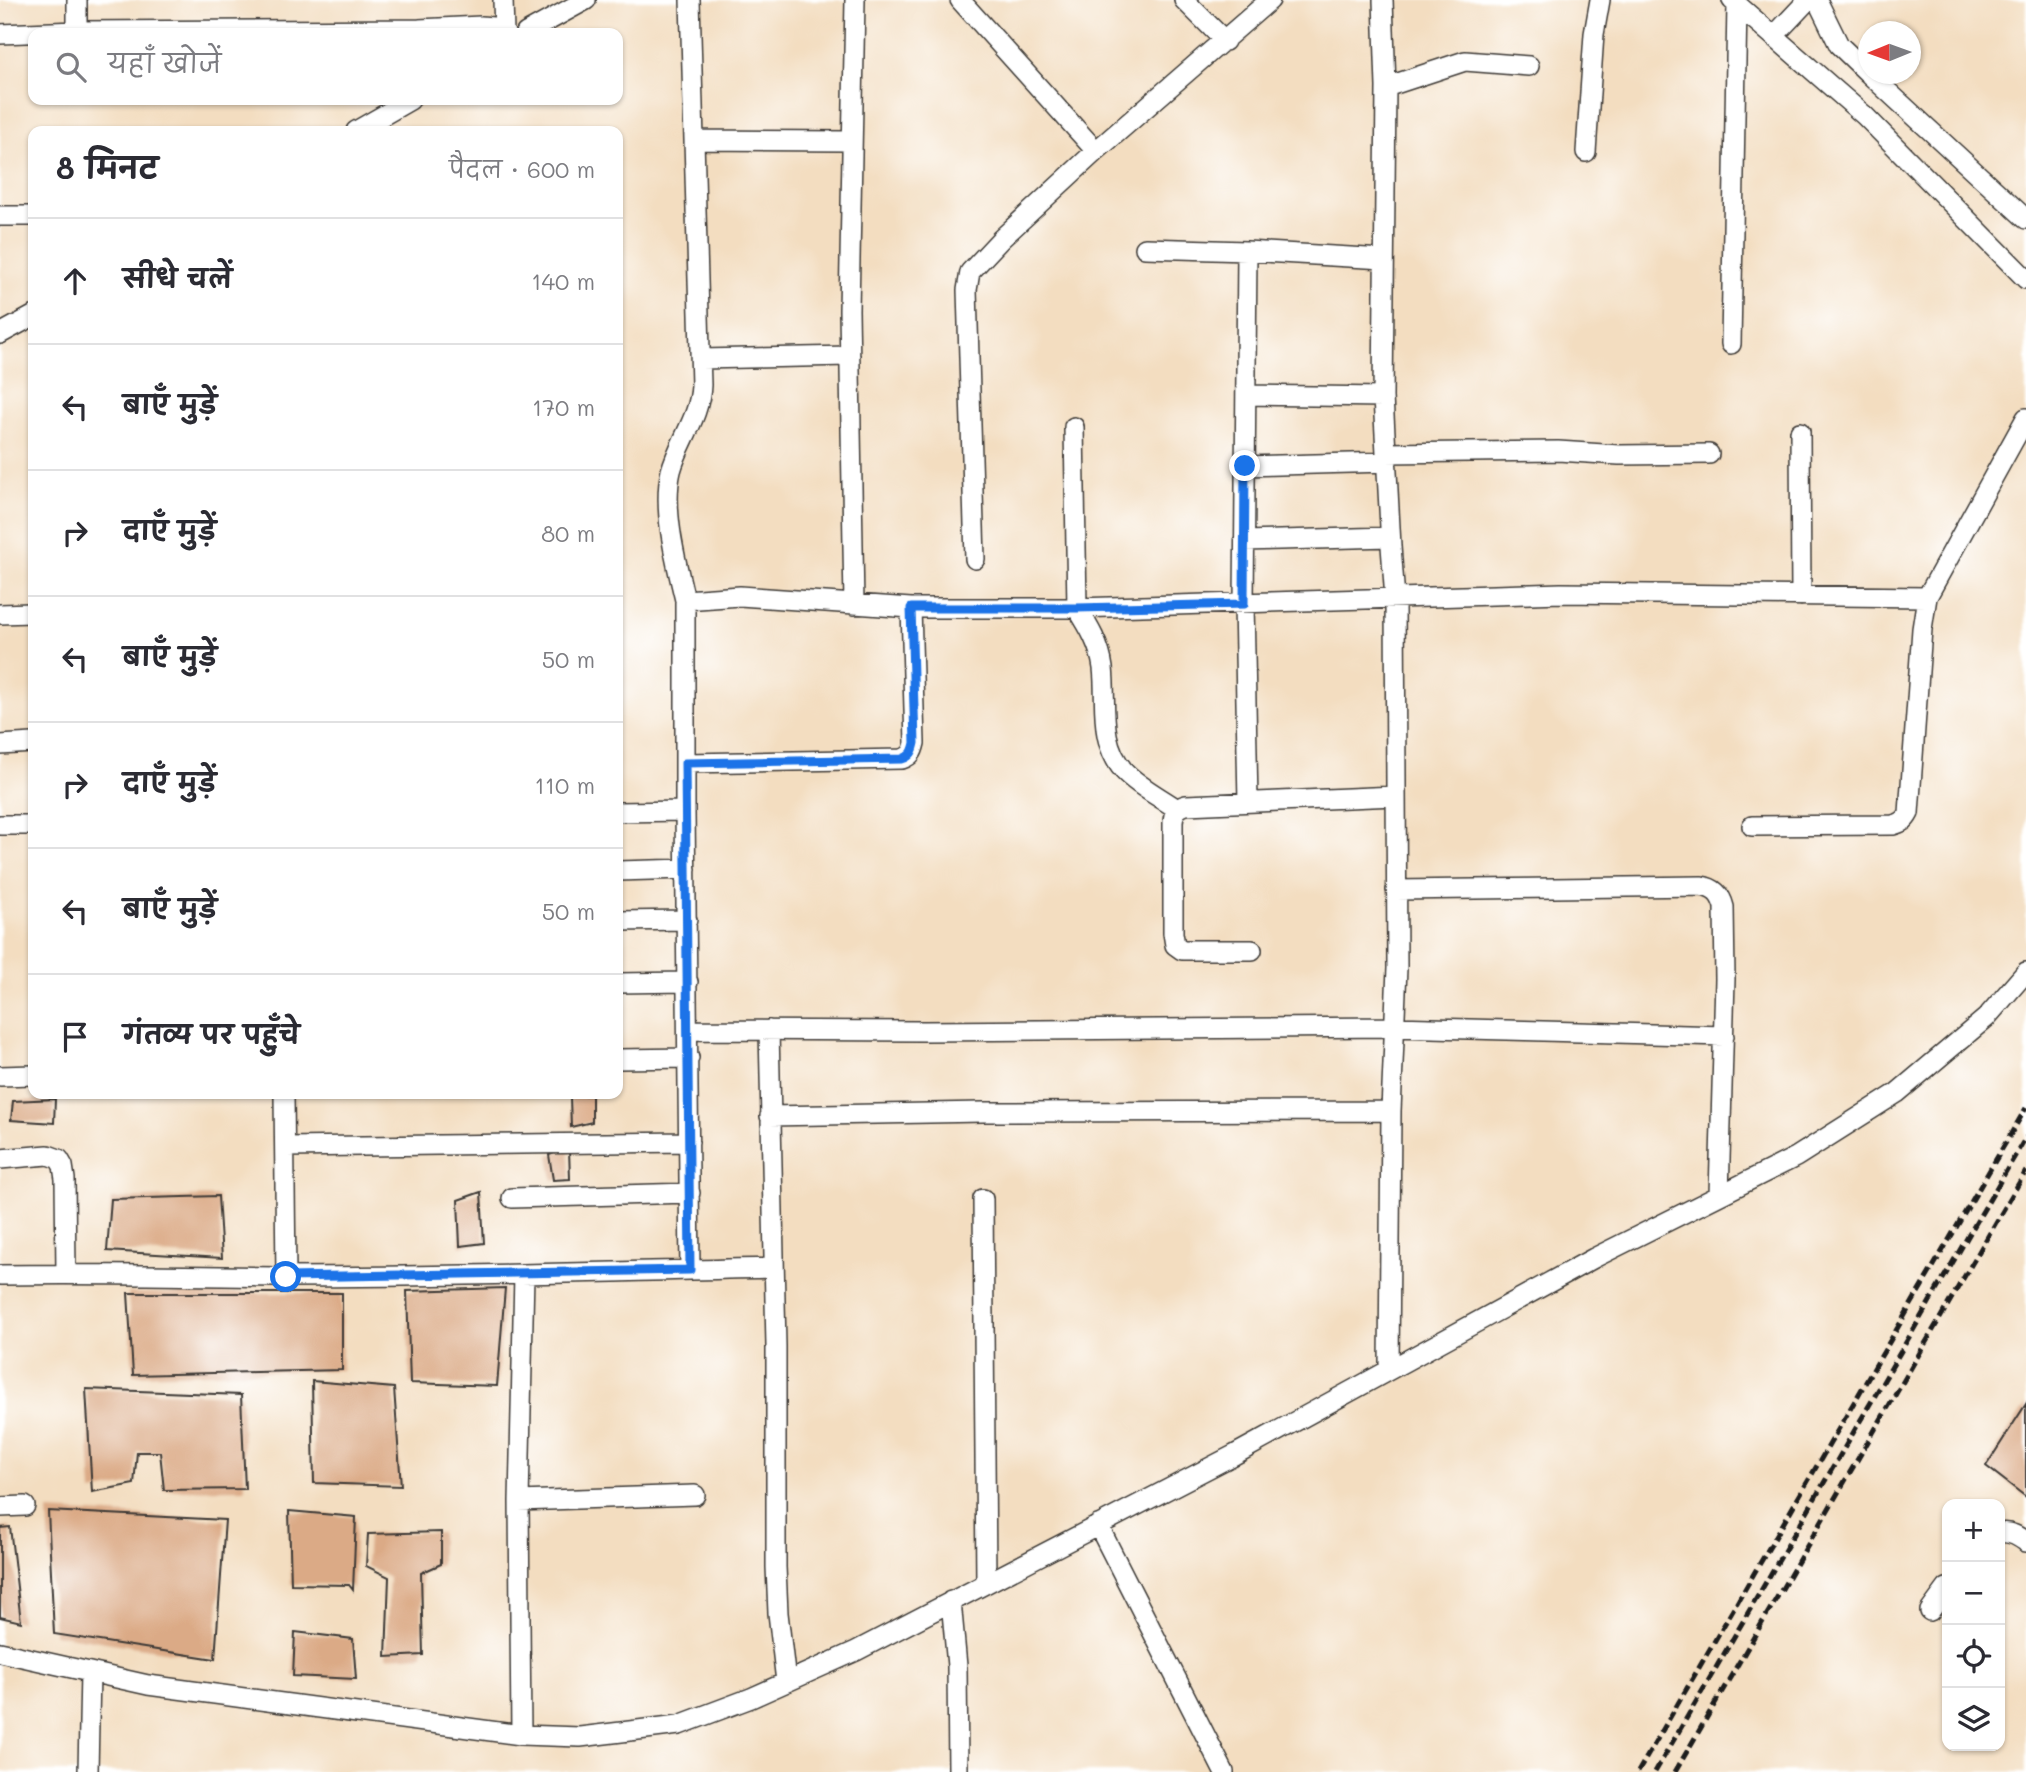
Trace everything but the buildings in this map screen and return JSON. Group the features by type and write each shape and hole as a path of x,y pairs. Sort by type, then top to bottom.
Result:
{"street":[{"path":"77,0 77,28"},
{"path":"503,0 504,28"},
{"path":"535,28 586,0"},
{"path":"690,0 700,400 672,469 669,485 671,525 685,600 690,1270"},
{"path":"855,0 850,356 855,605"},
{"path":"960,0 1096,151"},
{"path":"1184,0 1224,41"},
{"path":"975,559 967,280 970,272 981,258 1096,151 1270,0"},
{"path":"1383,0 1386,87 1383,397 1395,599 1397,968 1391,1111 1389,1370"},
{"path":"1586,152 1594,34 1600,0"},
{"path":"1774,36 1808,0"},
{"path":"1816,0 1839,45 1858,63"},
{"path":"1734,2 1865,116 2026,279"},
{"path":"1731,344 1734,2"},
{"path":"421,28 495,28"},
{"path":"0,34 28,33"},
{"path":"1386,87 1465,61 1529,66"},
{"path":"1881,84 2026,219"},
{"path":"365,126 401,105"},
{"path":"695,140 852,141"},
{"path":"0,216 28,216"},
{"path":"1145,248 1384,259"},
{"path":"1247,251 1244,604 1248,802"},
{"path":"0,334 28,319"},
{"path":"701,359 850,356"},
{"path":"1246,395 1383,397"},
{"path":"1752,826 1893,825 1906,819 1909,813 1922,629 1927,597 2026,418"},
{"path":"1074,427 1077,608 1098,646 1108,742 1116,761 1125,772 1142,787 1177,809"},
{"path":"1800,432 1801,596"},
{"path":"1245,466 1386,457 1558,451 1619,455 1709,454"},
{"path":"1244,541 1390,537"},
{"path":"685,600 749,596 911,608 1077,608 1561,593 1927,597"},
{"path":"685,763 908,757 913,752 915,743 911,608"},
{"path":"0,614 28,613"},
{"path":"0,745 28,743"},
{"path":"1252,950 1182,950 1175,945 1174,816 1177,809 1186,805 1395,796"},
{"path":"623,812 685,811"},
{"path":"0,825 28,825"},
{"path":"623,871 686,869"},
{"path":"1396,890 1709,887 1715,891 1722,899 1724,907 1724,1036 1719,1195"},
{"path":"623,921 687,920"},
{"path":"0,1653 148,1685 521,1735 580,1737 679,1725 751,1698 856,1651 1234,1455 1594,1258 1796,1157 1898,1093 1986,1018 2026,972"},
{"path":"623,982 688,982"},
{"path":"688,1030 1394,1027 1724,1036"},
{"path":"769,1030 776,1346 776,1567 786,1682"},
{"path":"623,1059 689,1058"},
{"path":"0,1076 28,1075"},
{"path":"284,1099 286,1277"},
{"path":"770,1116 983,1112 1391,1111"},
{"path":"286,1147 689,1142"},
{"path":"0,1159 48,1155 59,1159 65,1179 66,1274"},
{"path":"512,1198 690,1193"},
{"path":"983,1199 986,1583"},
{"path":"0,1275 286,1277 774,1268"},
{"path":"521,1735 519,1501 524,1274"},
{"path":"519,1501 695,1495"},
{"path":"0,1507 25,1506"},
{"path":"1098,1525 1224,1772"},
{"path":"2005,1532 2017,1535 2026,1542"},
{"path":"1930,1611 1942,1595"},
{"path":"951,1601 957,1666 958,1772"},
{"path":"88,1772 90,1672"}],"railway":[{"path":"1638,1772 2026,1108"},
{"path":"1655,1772 2026,1137"},
{"path":"1675,1772 2026,1171"}],"route":[{"path":"286,1277 690,1270 685,763 908,757 913,752 915,743 911,608 1244,604 1245,466"}]}
